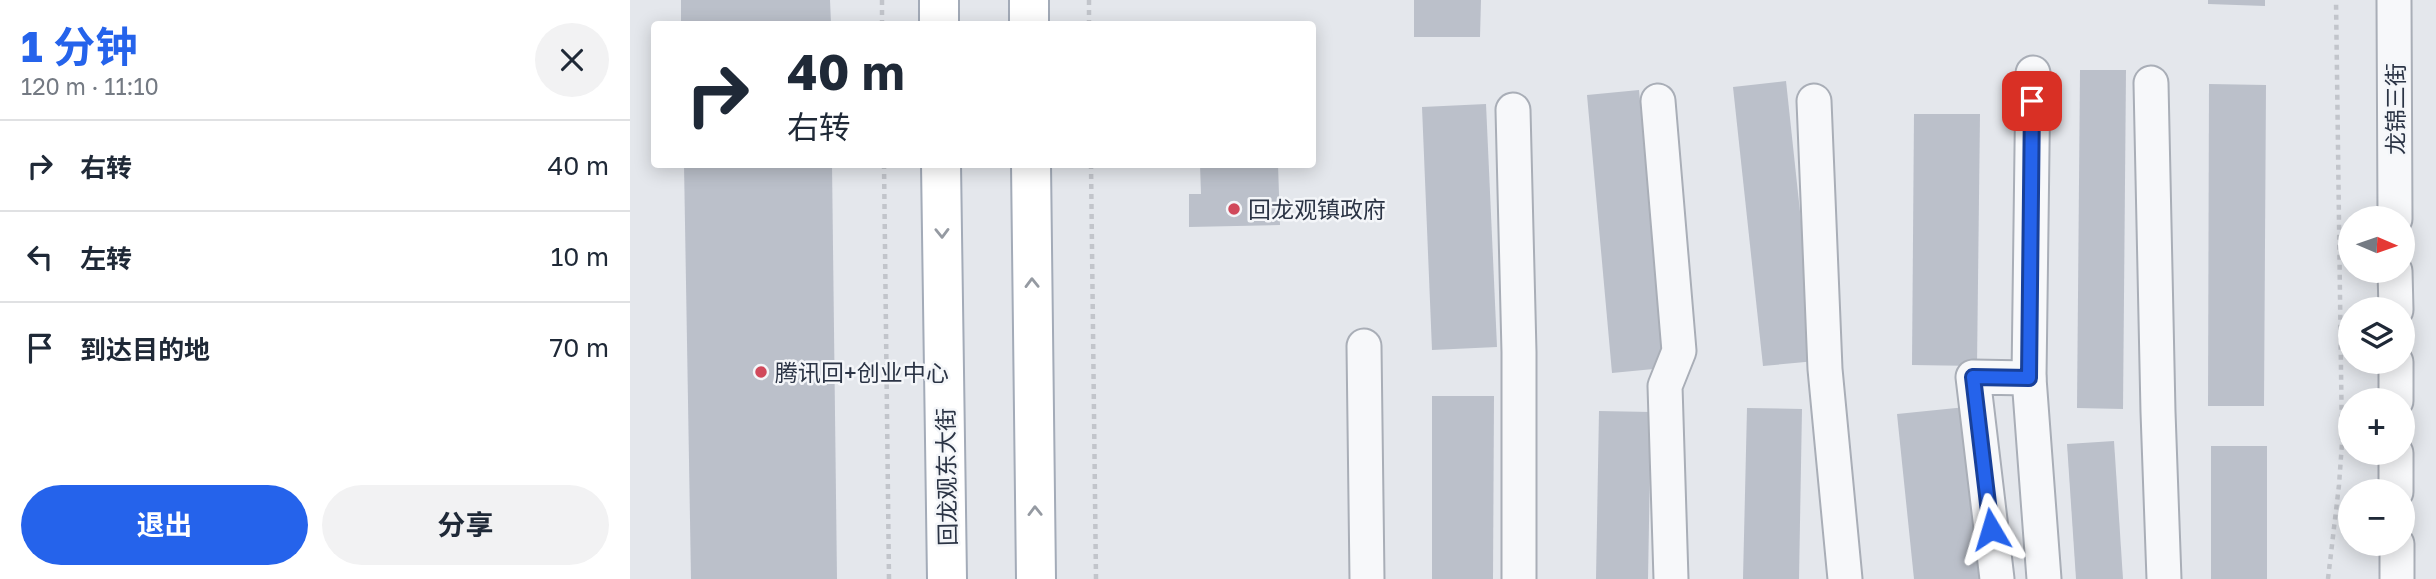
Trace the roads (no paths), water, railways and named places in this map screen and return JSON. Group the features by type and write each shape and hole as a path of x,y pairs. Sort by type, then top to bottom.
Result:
{"main road":[{"path":"939,0 939,21"},
{"path":"1029,0 1029,21"},
{"name":"回龙观东大街","path":"941,168 947,579"},
{"path":"1031,168 1035,579"}],"street":[{"name":"龙锦三街","path":"2394,0 2395,206"},
{"path":"2033,73 2029,378 2044,579"},
{"path":"2151,83 2164,579"},
{"path":"1658,101 1679,351 1665,386 1671,579"},
{"path":"1814,102 1825,369 1845,579"},
{"path":"1513,110 1519,352 1519,579"},
{"path":"1364,346 1367,579"},
{"path":"1997,579 1973,377 2029,378"},
{"path":"2397,556 2397,579"}],"place":[{"name":"回龙观镇政府","path":"1234,209"},
{"name":"腾讯回+创业中心","path":"761,372"}]}
